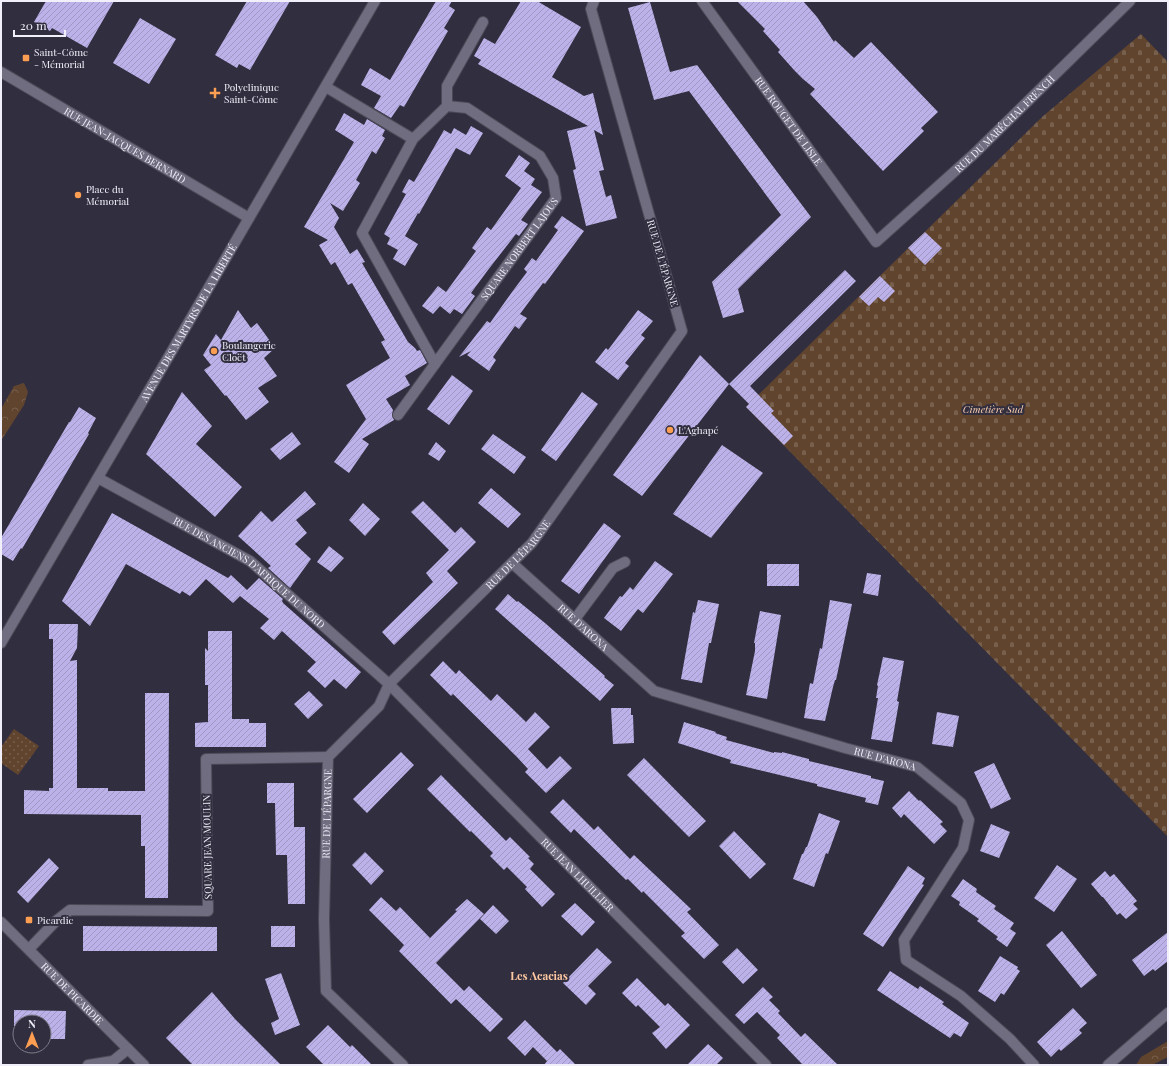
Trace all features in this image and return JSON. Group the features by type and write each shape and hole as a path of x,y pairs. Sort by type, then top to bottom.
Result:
{"street":[{"name":"AVENUE DES MARTYRS DE LA LIBERTÉ","path":"1,643 375,1"},
{"name":"RUE DE L'ÉPARGNE","path":"403,1065 326,991 324,919 328,758 378,706 389,684 532,543 682,331 591,9 594,1"},
{"name":"RUE ROUGET DE LISLE","path":"702,1 876,242"},
{"name":"RUE DU MARÉCHAL FRENCH","path":"876,242 974,154 1130,1"},
{"path":"435,364 362,233 413,139 447,106 447,86 483,22"},
{"name":"RUE JEAN-JACQUES BERNARD","path":"1,72 249,218"},
{"path":"326,87 413,139"},
{"name":"SQUARE NORBERT LAJOUS","path":"398,415 556,198 553,178 540,156 466,108 447,106"},
{"name":"RUE DES ANCIENS D'AFRIQUE DU NORD","path":"98,478 250,561 389,684"},
{"path":"575,620 613,568 625,562"},
{"name":"RUE D'ARONA","path":"512,563 654,691 845,748 916,767 961,804 969,820 963,848 904,940 906,960 962,996 1010,1038 1034,1065"},
{"name":"RUE JEAN LHUILLIER","path":"389,684 766,1065"},
{"name":"SQUARE JEAN MOULIN","path":"29,949 56,921 70,910 208,911 206,759 328,758"},
{"name":"RUE DE PICARDIE","path":"1,922 144,1065"},
{"path":"1108,1065 1168,1013"},
{"path":"88,1065 113,1061 128,1048"}],"green space":[{"name":"Cimetière Sud","path":"1141,34 1168,62 1168,837 746,407 1042,117"},
{"path":"24,383 28,392 24,405 1,441 1,409 14,386"},
{"path":"14,729 39,746 18,775 1,763 1,747"},
{"path":"1168,1041 1168,1057 1152,1065 1136,1065 1141,1057"}],"building":[{"path":"46,1 114,1 87,48 52,28 50,31 34,22"},
{"path":"247,1 290,1 250,70 239,64 237,68 215,55"},
{"path":"436,1 452,1 449,6 455,10 444,28 448,31 404,107 400,105 391,118 374,108 381,96 361,85 370,68 390,80"},
{"path":"521,1 537,1 581,27 552,77 584,96 593,93 603,135 594,130 604,170 599,171 606,197 611,195 617,218 586,226 573,170 576,169 567,131 588,126 478,64 481,60 474,56 484,38 495,44"},
{"path":"737,1 803,1 817,17 834,42 835,40 854,58 871,42 938,112 921,128 924,131 883,171 810,94 815,89 794,70 778,52 780,50 763,31 765,29"},
{"path":"650,2 670,72 697,65 811,217 738,289 744,312 723,318 712,282 781,215 689,91 654,100 628,8"},
{"path":"140,18 176,39 149,84 113,63"},
{"path":"344,113 364,125 367,119 385,130 382,136 385,138 376,154 372,151 356,180 360,183 343,211 330,203 339,218 334,227 350,254 357,249 365,262 362,263 408,342 417,351 420,350 427,363 405,376 410,385 386,399 393,410 392,415 394,420 362,439 369,444 349,473 334,462 366,419 346,385 390,358 381,342 385,340 352,283 348,285 335,262 331,265 319,245 328,240 304,227 354,142 335,130"},
{"path":"471,126 483,133 470,155 456,148 405,236 418,244 405,266 393,259 398,250 387,244 390,238 384,234 406,194 402,192 409,179 414,182 444,130 451,134 454,128 466,135"},
{"path":"519,155 530,163 524,171 535,179 531,185 542,192 521,220 528,224 519,236 516,234 471,293 475,296 462,314 454,309 450,314 440,306 433,314 422,306 438,286 446,292 476,251 472,248 487,227 491,230 521,188 505,176"},
{"path":"562,216 584,231 545,284 543,283 520,314 527,318 519,329 515,326 493,357 496,360 489,371 467,355 471,351 459,357 487,321 490,323 527,272 524,269 532,258 536,261 558,230 554,227"},
{"path":"925,232 942,248 925,265 908,248"},
{"path":"845,270 856,281 750,386 774,411 771,413 793,436 784,445 746,407 749,404 729,384"},
{"path":"880,276 895,291 884,302 878,297 869,306 859,297"},
{"path":"238,310 251,328 257,323 275,348 264,358 277,376 258,388 269,402 246,420 204,370 211,365 203,355 216,334 221,340"},
{"path":"638,310 653,321 641,335 645,338 625,363 629,366 618,380 595,362 606,348 608,350"},
{"name":"L'Aghapé","path":"700,355 729,384 642,496 613,475"},
{"path":"452,375 473,391 449,425 427,409"},
{"path":"182,392 212,426 196,444 242,487 215,517 146,454"},
{"path":"582,392 598,404 556,461 541,450"},
{"path":"79,407 96,418 88,433 89,434 22,549 21,548 13,561 1,554 1,538"},
{"path":"292,432 301,444 280,460 270,449"},
{"path":"493,434 526,457 514,474 481,449"},
{"path":"436,442 446,451 439,461 428,454"},
{"name":"L'Aghapé","path":"722,445 763,473 711,538 673,514"},
{"path":"491,488 521,514 508,528 478,503"},
{"path":"305,491 316,504 296,520 307,533 295,544 311,559 290,588 268,568 271,566 238,536 261,511 272,522"},
{"path":"423,501 455,533 461,527 476,542 447,571 458,583 394,645 382,632 433,582 426,573 449,550 411,512"},
{"path":"363,503 380,519 365,536 349,520"},
{"path":"112,513 228,578 231,575 247,590 259,578 283,599 283,603 361,672 346,689 334,679 325,688 307,671 316,662 282,631 274,640 260,628 269,619 240,596 233,603 206,579 190,596 182,591 180,594 126,564 90,626 62,601"},
{"path":"604,523 621,536 579,594 561,581"},
{"path":"329,546 344,558 331,572 317,562"},
{"path":"655,561 673,574 643,613 638,609 621,631 604,618 620,596 622,597 630,587 633,590"},
{"path":"767,564 799,564 799,586 767,586"},
{"path":"867,573 881,575 878,596 863,593"},
{"path":"508,594 545,623 614,685 600,701 495,609"},
{"path":"698,600 719,604 711,643 709,643 702,683 681,679 693,612 695,613"},
{"path":"830,600 852,604 836,680 825,721 804,718 810,683 813,684 820,648 822,649"},
{"path":"760,611 781,615 767,699 746,695 755,651 754,643"},
{"path":"49,624 78,624 77,648 70,661 77,660 77,788 108,788 108,791 145,791 145,693 169,693 168,898 145,898 145,846 141,846 141,815 24,814 24,790 49,791 49,788 53,788 53,639 49,639"},
{"path":"208,631 232,631 232,719 249,719 249,723 266,723 266,747 195,747 195,723 208,722 208,685 205,685 205,648 208,651"},
{"path":"883,657 904,661 892,742 871,739 878,698 876,698 877,685"},
{"path":"443,661 456,674 459,670 491,701 497,694 526,722 535,712 550,727 528,749 547,769 560,756 572,768 546,793 525,772 528,769 517,757 453,694 451,696 430,675"},
{"path":"309,691 323,705 308,719 294,704"},
{"path":"611,708 631,708 631,715 633,715 634,743 613,744"},
{"path":"937,712 959,716 953,747 932,744"},
{"path":"684,722 716,732 715,733 727,737 726,740 774,753 782,752 809,759 809,761 871,776 871,778 884,781 878,805 865,802 866,798 817,786 817,784 730,763 731,760 678,743"},
{"path":"401,752 414,765 367,813 353,799"},
{"path":"644,758 706,821 689,837 627,775"},
{"path":"994,763 1011,799 991,809 974,772"},
{"path":"441,775 506,841 510,837 530,857 528,858 534,864 530,869 555,894 542,907 525,889 527,887 507,867 504,870 490,856 493,853 427,789"},
{"path":"267,783 294,783 294,827 305,827 305,904 288,904 287,855 276,855 275,803 267,803"},
{"path":"909,791 943,822 940,824 947,831 934,844 904,814 901,818 892,808"},
{"path":"563,799 594,830 598,826 630,859 634,855 691,909 687,912 719,945 704,959 681,936 685,933 643,891 642,893 628,879 626,880 574,829 571,833 550,812"},
{"path":"819,813 840,821 828,854 826,853 814,887 793,879 802,854 807,847"},
{"path":"991,824 1010,832 999,858 980,851"},
{"path":"734,831 766,864 750,879 719,846"},
{"path":"365,852 384,871 371,885 352,865"},
{"path":"49,858 59,868 28,903 17,892"},
{"path":"1057,865 1077,879 1054,912 1034,898"},
{"path":"908,866 925,878 922,884 924,885 883,947 863,934"},
{"path":"1105,871 1110,877 1114,874 1137,901 1133,904 1138,909 1126,919 1120,913 1117,915 1091,884"},
{"path":"963,879 977,889 976,892 996,906 994,909 1014,923 1010,929 1016,933 1007,947 996,939 998,937 977,921 979,919 959,905 960,902 951,896"},
{"path":"381,897 396,911 400,907 430,938 467,899 484,914 436,963 464,991 451,1004 399,951 404,945 369,910"},
{"path":"575,903 595,922 582,936 561,916"},
{"path":"493,905 509,921 496,934 480,919"},
{"path":"83,926 217,927 217,951 83,951"},
{"path":"271,926 295,926 295,947 271,947"},
{"path":"1062,931 1097,975 1081,988 1046,945"},
{"path":"1168,932 1168,961 1155,971 1153,969 1144,976 1132,960"},
{"path":"597,948 612,962 588,986 596,994 586,1005 563,983"},
{"path":"737,948 758,970 743,984 722,962"},
{"path":"1000,956 1018,967 1017,969 1020,971 1004,995 1001,993 995,1002 978,991"},
{"path":"890,971 918,989 920,986 944,1002 942,1004 969,1023 961,1037 954,1033 950,1038 877,990"},
{"path":"281,973 300,1025 275,1035 271,1023 279,1019 265,979"},
{"path":"637,978 665,1006 668,1003 690,1025 666,1049 652,1033 660,1027 638,1005 636,1007 622,993"},
{"path":"469,986 503,1019 490,1032 456,999"},
{"path":"763,987 773,997 769,1000 780,1011 778,1013 801,1037 805,1033 838,1065 803,1065 777,1038 780,1035 757,1012 744,1024 735,1015"},
{"path":"212,992 235,1019 281,1065 193,1065 166,1038"},
{"path":"1073,1008 1087,1023 1079,1030 1082,1033 1061,1051 1059,1049 1051,1057 1037,1042"},
{"path":"14,1010 66,1011 65,1039 52,1039 52,1014 14,1014"},
{"path":"525,1020 557,1052 560,1049 576,1065 544,1065 547,1061 533,1047 525,1056 507,1038"},
{"path":"328,1025 350,1047 352,1045 372,1065 324,1065 306,1047"},
{"path":"708,1044 723,1058 716,1065 687,1065"}],"place":[{"name":"Saint-Côme - Mémorial","path":"26,58"},
{"name":"Polyclinique Saint-Côme","path":"215,93"},
{"name":"Place du Mémorial","path":"78,195"},
{"name":"Boulangerie Cloët","path":"214,351"},
{"name":"L'Aghapé","path":"670,430"},
{"name":"Picardie","path":"29,920"}],"district":[{"name":"Les Acacias","path":"539,976"}]}
